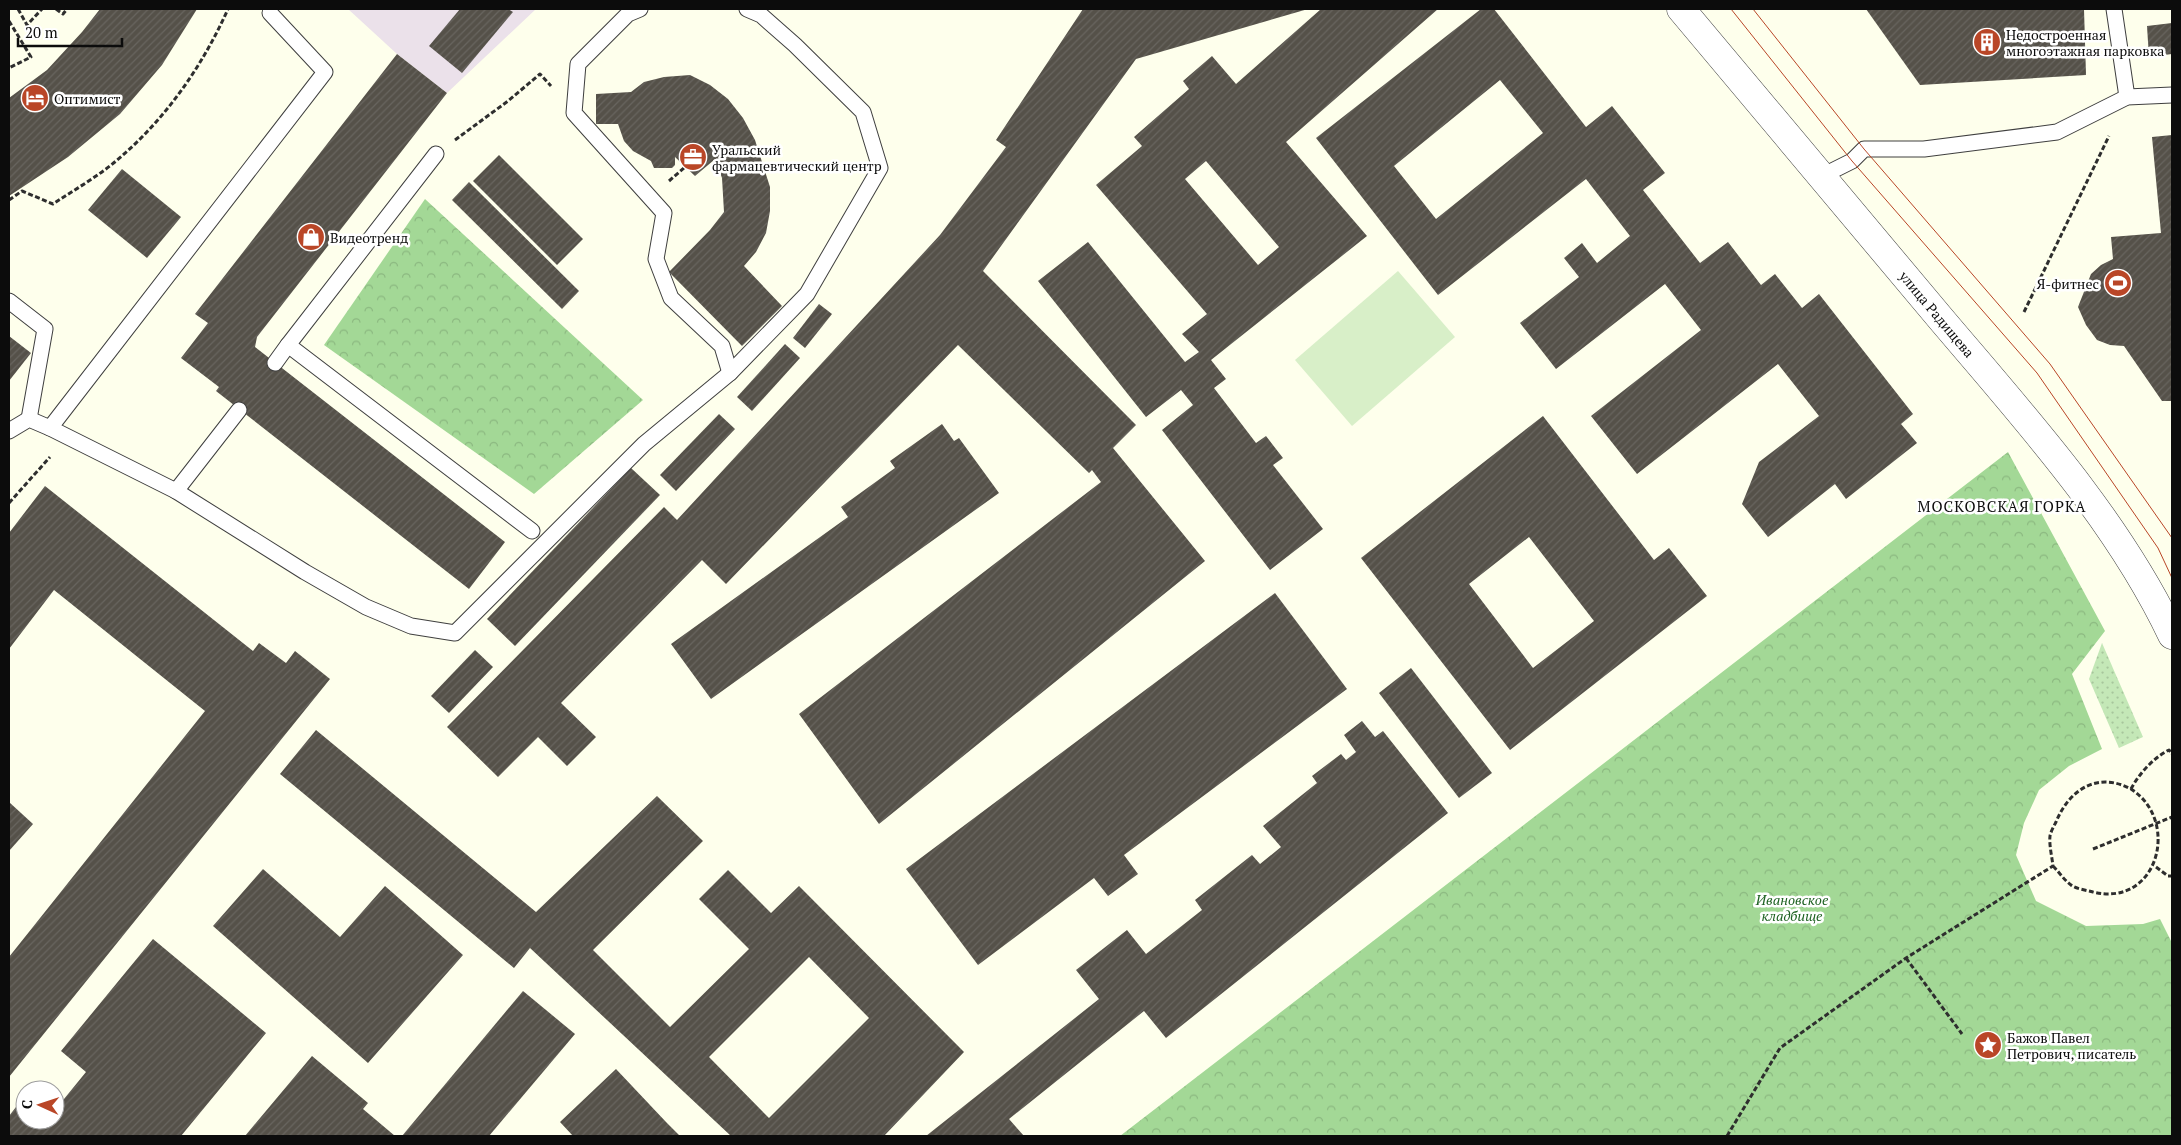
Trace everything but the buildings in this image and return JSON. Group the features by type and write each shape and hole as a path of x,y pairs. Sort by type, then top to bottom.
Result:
{"street":[{"name":"улица Радищева","path":"1680,9 2039,434 2110,530 2162,615 2172,635"}],"lane":[{"path":"640,9 628,14 578,64 574,113 664,213 656,259 671,298 722,346 730,374"},
{"path":"30,419 68,436 176,491 305,572 366,607 411,626 455,633 644,444 730,374 807,294 880,168 863,112 796,45 761,15 747,9"},
{"path":"2114,9 2127,97"},
{"path":"50,428 325,72 270,13"},
{"path":"1820,176 1852,160 1864,148 1924,149 2057,132 2127,97 2172,95"},
{"path":"275,363 436,154"},
{"path":"9,301 44,329 30,419"},
{"path":"288,345 532,531"},
{"path":"176,491 239,410"},
{"path":"9,431 30,419"}],"path":[{"path":"18,9 27,25 42,9"},
{"path":"56,9 63,14 67,9"},
{"path":"9,200 22,191 53,204 116,162 169,108 212,46 228,9"},
{"path":"9,21 31,57 9,68"},
{"path":"436,154 508,102 540,74 574,113"},
{"path":"2024,312 2127,97"},
{"path":"675,176 685,166"},
{"path":"9,503 68,436"},
{"path":"2131,789 2136,780 2163,753 2168,750 2172,754"},
{"path":"2115,782 2131,789 2147,802 2161,821 2161,844 2156,867 2142,883 2131,890 2102,894 2072,886 2053,866 2050,836 2061,808 2080,788 2096,783 2115,782"},
{"path":"2093,849 2172,817"},
{"path":"1727,1136 1780,1048 1906,958 2053,866"},
{"path":"2156,867 2168,876 2172,876"},
{"path":"1906,958 1962,1034"}],"shaded area":[{"path":"348,9 536,9 447,93 397,54"}],"green space":[{"path":"425,199 643,400 534,494 324,345"},
{"path":"1398,271 1455,337 1352,426 1295,360"},
{"name":"Ивановское кладбище","path":"2008,452 2105,631 2072,674 2102,749 2069,766 2039,790 2024,823 2016,855 2036,901 2086,926 2143,924 2160,919 2172,943 2172,1136 1120,1136"},
{"path":"2102,643 2143,737 2119,748 2089,679"}],"tram line":[{"path":"1731,9 1852,161 2037,373 2158,548 2172,578"},
{"path":"1753,9 1864,149 2050,364 2172,538"}],"place":[{"name":"Недостроенная многоэтажная парковка","path":"1987,42"},
{"name":"Оптимист","path":"35,98"},
{"name":"Уральский фармацевтический центр","path":"693,157"},
{"name":"Видеотренд","path":"311,237"},
{"name":"Я-фитнес","path":"2118,283"},
{"name":"Бажов Павел Петрович, писатель","path":"1988,1045"}],"district":[{"name":"МОСКОВСКАЯ ГОРКА","path":"2002,506"}]}
